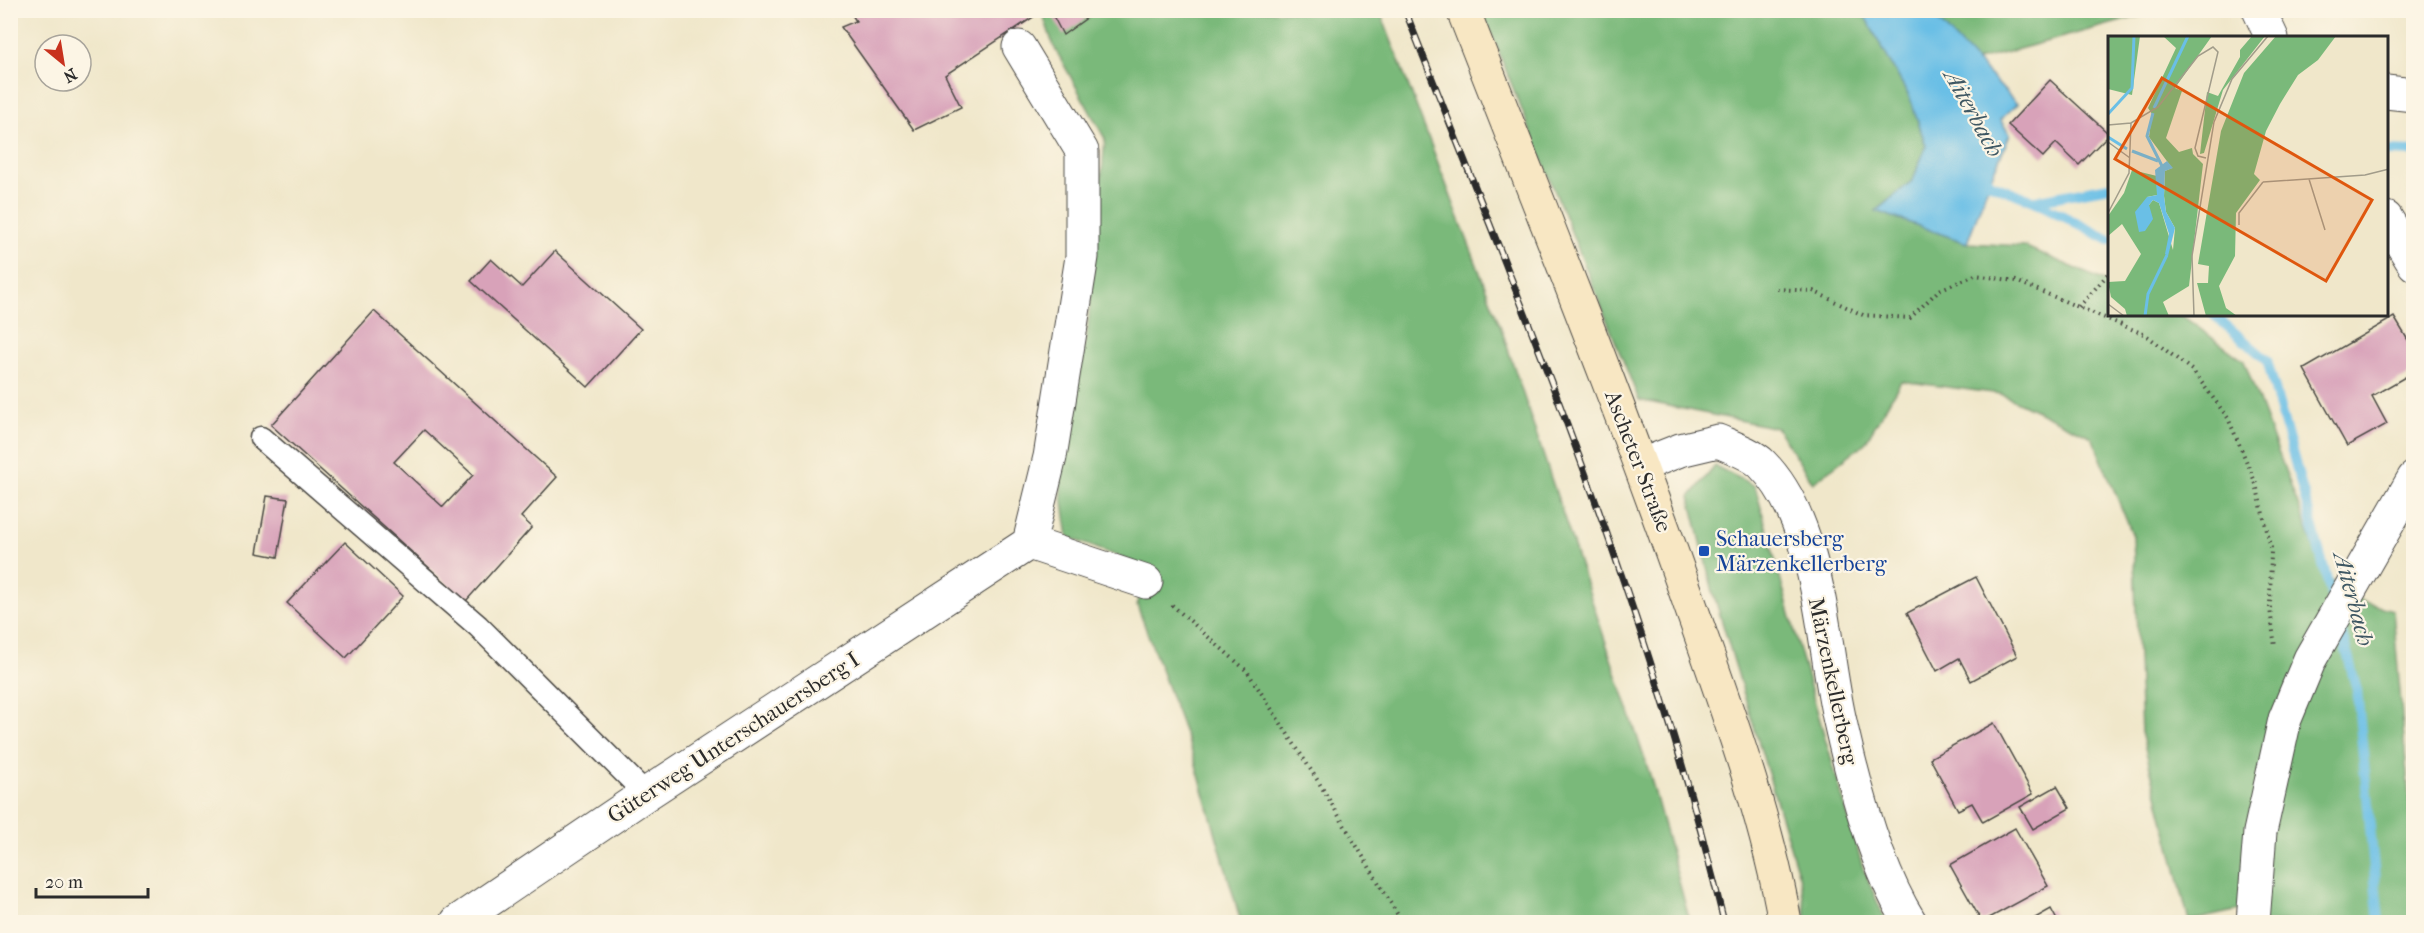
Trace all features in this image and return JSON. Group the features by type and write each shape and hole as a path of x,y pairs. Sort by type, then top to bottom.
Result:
{"main road":[{"name":"Ascheter Straße","path":"1463,10 1642,465 1721,693 1759,815 1785,922"}],"street":[{"path":"2259,10 2271,36"},
{"path":"1019,47 1082,151 1082,257 1050,457 1020,549 1146,582"},
{"path":"2388,92 2414,94"},
{"path":"2388,221 2414,264"},
{"name":"Märzenkellerberg","path":"1642,465 1680,450 1718,441 1761,462 1788,498 1808,547 1839,717 1866,822 1900,906 1910,922"},
{"path":"2253,922 2260,831 2285,719 2310,660 2414,478"},
{"name":"Güterweg Unterschauersberg I","path":"457,922 646,794 1020,549"}],"lane":[{"path":"261,438 478,626 646,794"}],"path":[{"path":"2079,307 2108,274"},
{"path":"1777,289 1813,291 1863,315 1910,318 1939,290 1975,275 2016,280 2146,335 2193,371 2228,418 2256,484 2271,548 2270,609 2276,653"},
{"path":"1146,582 1247,671 1318,781 1402,922"}],"green space":[{"path":"1042,11 1380,11 1501,328 1650,775 1690,922 1241,922 1194,758 1137,605 1150,569 1068,537 1057,461 1087,336 1105,139 1053,45"},
{"path":"1482,11 1862,11 1910,98 1926,146 1913,180 1876,211 1967,243 2024,246 2108,283 2108,316 2182,316 2244,361 2324,574 2364,602 2393,610 2413,845 2413,922 2261,922 2262,905 2189,921 2141,732 2133,536 2092,437 2001,394 1901,381 1865,443 1813,483 1777,428 1639,400"},
{"path":"1929,11 2159,11 1975,61"},
{"path":"1715,466 1755,486 1863,868 1886,922 1807,922 1800,879 1713,592 1690,497"}],"water":[{"path":"1862,11 1929,11 2017,104 2000,120 2010,134 1967,243 1876,211 1913,180 1926,146 1910,98"}],"building":[{"path":"849,10 1044,10 945,75 961,107 914,130 841,27 856,21"},
{"path":"1050,10 1094,10 1095,12 1063,35"},
{"path":"2050,80 2108,135 2079,165 2056,143 2043,157 2008,125"},
{"path":"555,251 641,329 588,387 471,281 491,259 522,287"},
{"path":"374,311 557,477 521,517 532,527 466,601 271,425","holes":["424,430 473,475 443,507 394,462"]},
{"path":"2394,317 2414,350 2414,372 2372,396 2387,424 2347,446 2304,369"},
{"path":"267,496 288,499 278,557 257,553"},
{"path":"345,542 403,596 346,658 287,603"},
{"path":"1976,577 2017,656 1971,681 1959,658 1937,671 1907,613"},
{"path":"1994,723 2033,794 1983,822 1972,803 1958,810 1930,758"},
{"path":"2057,786 2070,808 2033,829 2020,807"},
{"path":"2015,828 2048,886 1982,922 1950,865"},
{"path":"2051,909 2058,922 2028,922"}],"waterway":[{"path":"2388,151 2414,152"},
{"name":"Aiterbach","path":"1982,171 1989,183 2034,201 2108,239"},
{"path":"2034,201 2108,187"},
{"name":"Aiterbach","path":"2215,316 2267,360 2334,605"},
{"name":"Aiterbach","path":"2339,623 2357,690 2379,922"}],"railway":[{"path":"1405,10 1538,348 1621,575 1694,805 1724,922"}],"place":[{"name":"Schauersberg Märzenkellerberg","path":"1704,551"}]}
